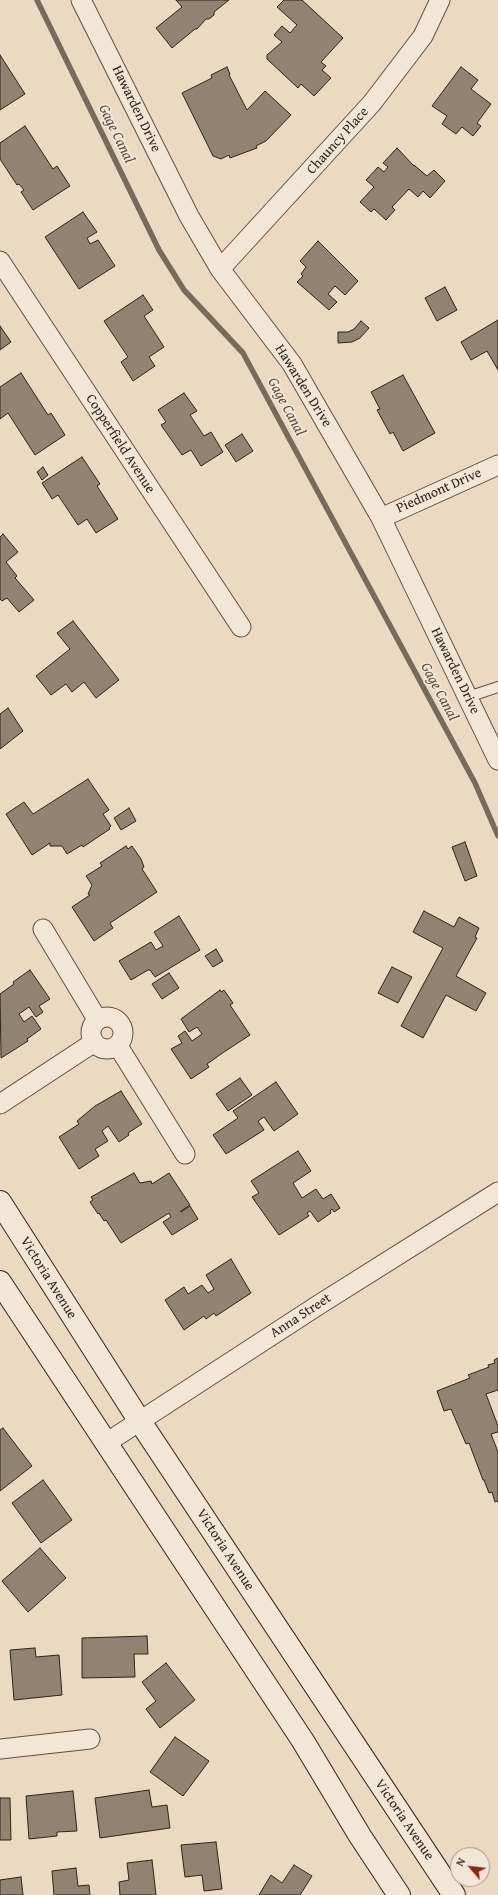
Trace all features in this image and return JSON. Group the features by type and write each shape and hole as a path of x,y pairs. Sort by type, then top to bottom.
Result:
{"main road":[{"name":"Victoria Avenue","path":"0,1202 139,1420 454,1895"},
{"path":"0,1282 303,1741 360,1836 399,1895"}],"street":[{"name":"Hawarden Drive","path":"81,0 189,216 220,269 292,364 381,518 498,760"},
{"name":"Chauncy Place","path":"220,269 372,103 423,36 440,0"},
{"name":"Copperfield Avenue","path":"0,261 241,627"},
{"name":"Piedmont Drive","path":"381,518 498,465"},
{"path":"43,929 97,1019"},
{"path":"110,1015 121,1022 124,1035 118,1046 105,1050 93,1043 90,1030 97,1019 110,1015"},
{"path":"0,1104 93,1043"},
{"path":"118,1046 185,1154"},
{"name":"Anna Street","path":"106,1443 139,1420 313,1308 498,1192"},
{"path":"0,1749 90,1739"}],"lane":[{"path":"468,697 498,687"}],"building":[{"path":"176,0 229,0 214,12 214,15 209,19 206,19 197,29 195,29 172,48 156,28 182,7"},
{"path":"284,0 302,0 343,38 321,62 326,66 322,70 331,78 314,96 301,84 298,88 267,59 267,55 282,42 274,35 282,26 290,33 297,25 277,7"},
{"path":"0,55 25,94 0,110"},
{"path":"227,67 230,74 229,75 247,110 265,91 291,115 266,141 256,146 257,148 230,158 229,155 221,159 213,156 182,93 212,78 211,75"},
{"path":"461,67 478,80 471,89 491,104 477,123 481,126 473,136 462,127 456,134 442,124 447,116 432,106"},
{"path":"25,126 53,169 57,166 70,186 33,210 21,192 24,190 19,184 17,185 0,159 0,143"},
{"path":"397,148 414,166 427,176 434,170 445,181 430,198 423,191 418,197 409,189 392,207 395,210 386,220 374,209 371,212 360,202 374,187 366,180 378,167 384,172 388,167 383,163"},
{"path":"83,212 97,232 87,238 90,244 98,240 115,266 79,289 45,237"},
{"path":"318,241 358,281 345,295 335,286 328,294 337,302 329,310 297,282 303,276 301,274 306,267 300,261"},
{"path":"445,287 457,310 437,321 425,298"},
{"path":"143,295 153,310 144,316 164,347 149,357 155,366 133,381 121,362 128,357 104,321"},
{"path":"498,320 498,370 487,351 471,360 461,342"},
{"path":"361,321 369,328 360,338 352,342 338,343 338,332 348,332 354,329"},
{"path":"0,326 11,342 0,350"},
{"path":"21,373 48,415 51,413 65,435 35,455 8,413 0,419 0,387"},
{"path":"403,375 435,433 403,451 393,432 390,434 377,410 380,409 371,392"},
{"path":"184,393 197,411 190,415 204,436 211,432 223,452 201,466 191,450 182,455 161,425 166,422 158,410"},
{"path":"242,434 253,451 236,462 225,445"},
{"path":"82,457 100,484 97,486 118,519 96,533 87,519 78,525 58,495 52,499 42,483"},
{"path":"43,467 48,475 42,480 37,472"},
{"path":"3,534 18,552 6,562 17,576 15,578 34,600 19,612 7,598 2,601 0,599 0,537"},
{"path":"73,621 119,680 96,698 84,682 72,692 66,684 51,695 36,676 70,649 57,633"},
{"path":"8,708 23,731 0,749 0,714"},
{"path":"88,779 109,810 103,814 111,826 109,828 110,829 83,847 82,845 67,854 62,846 50,846 50,843 32,855 6,814 24,802 33,814"},
{"path":"129,808 136,821 121,830 114,818"},
{"path":"465,842 477,876 465,881 452,847"},
{"path":"126,846 128,849 132,846 141,859 144,867 142,869 157,892 110,923 113,928 94,941 72,907 90,895 88,894 92,885 86,876 102,866 100,863"},
{"path":"424,911 454,927 459,917 479,928 475,937 477,938 456,976 486,993 476,1011 446,995 423,1038 401,1026 443,948 413,932"},
{"path":"179,916 200,950 155,977 150,970 148,970 131,980 119,961 151,942 156,950 163,946 154,932"},
{"path":"216,949 223,961 213,967 205,956"},
{"path":"392,967 412,977 398,1003 378,993"},
{"path":"30,970 50,999 39,1006 43,1012 36,1017 29,1007 19,1014 24,1022 32,1016 41,1029 27,1039 28,1041 1,1058 0,994 14,984 13,982"},
{"path":"169,973 179,988 162,999 152,984"},
{"path":"220,990 221,992 224,990 233,1003 230,1005 250,1035 207,1064 209,1067 191,1079 171,1049 182,1043 178,1036 185,1031 192,1041 202,1034 197,1027 189,1032 181,1019"},
{"path":"240,1078 252,1095 228,1111 216,1094"},
{"path":"276,1082 298,1114 274,1131 264,1117 258,1121 264,1130 226,1154 213,1135 238,1118 233,1111"},
{"path":"121,1091 142,1124 128,1133 129,1135 119,1142 108,1126 102,1131 108,1141 95,1149 99,1156 79,1169 59,1137 79,1124 77,1121 95,1106"},
{"path":"298,1151 311,1171 293,1183 302,1198 316,1189 323,1199 331,1194 340,1208 334,1212 332,1209 330,1211 331,1213 318,1222 310,1211 307,1213 309,1216 279,1235 252,1197 259,1193 251,1181"},
{"path":"134,1173 140,1183 151,1181 152,1184 169,1173 190,1205 181,1212 190,1206 198,1219 172,1235 163,1222 171,1217 169,1213 121,1243 106,1220 104,1221 90,1202 93,1200 91,1197"},
{"path":"231,1259 251,1293 216,1316 214,1313 206,1319 204,1316 184,1330 165,1300 184,1287 188,1294 202,1285 208,1293 214,1289 206,1275"},
{"path":"498,1358 498,1390 486,1394 498,1426 498,1432 491,1434 498,1452 498,1501 495,1502 492,1492 489,1493 483,1480 469,1443 466,1444 451,1409 444,1411 437,1391 470,1378 468,1375 489,1367 488,1365 495,1363 494,1360"},
{"path":"3,1428 32,1466 0,1491 0,1430"},
{"path":"43,1480 72,1520 41,1543 12,1503"},
{"path":"40,1548 66,1578 28,1612 2,1581"},
{"path":"147,1636 148,1654 134,1654 135,1677 82,1678 82,1638"},
{"path":"35,1648 36,1657 59,1655 62,1695 14,1700 10,1650"},
{"path":"166,1663 195,1700 160,1728 146,1709 156,1701 142,1682"},
{"path":"175,1737 209,1761 183,1796 150,1772"},
{"path":"149,1790 152,1807 167,1805 170,1828 100,1838 95,1798"},
{"path":"73,1791 77,1831 57,1832 57,1836 29,1839 26,1796"},
{"path":"0,1798 10,1798 11,1840 0,1840"},
{"path":"216,1842 222,1889 204,1891 202,1875 185,1877 181,1845"},
{"path":"152,1860 156,1895 120,1895 119,1882 129,1880 127,1863"},
{"path":"294,1865 312,1876 300,1895 259,1895 271,1875 282,1883"},
{"path":"76,1868 78,1886 89,1885 90,1895 54,1895 52,1871"},
{"path":"21,1877 23,1895 0,1895 0,1880"}],"waterway":[{"name":"Gage Canal","path":"37,0 159,250 184,290 243,353 475,783 498,836"}]}
